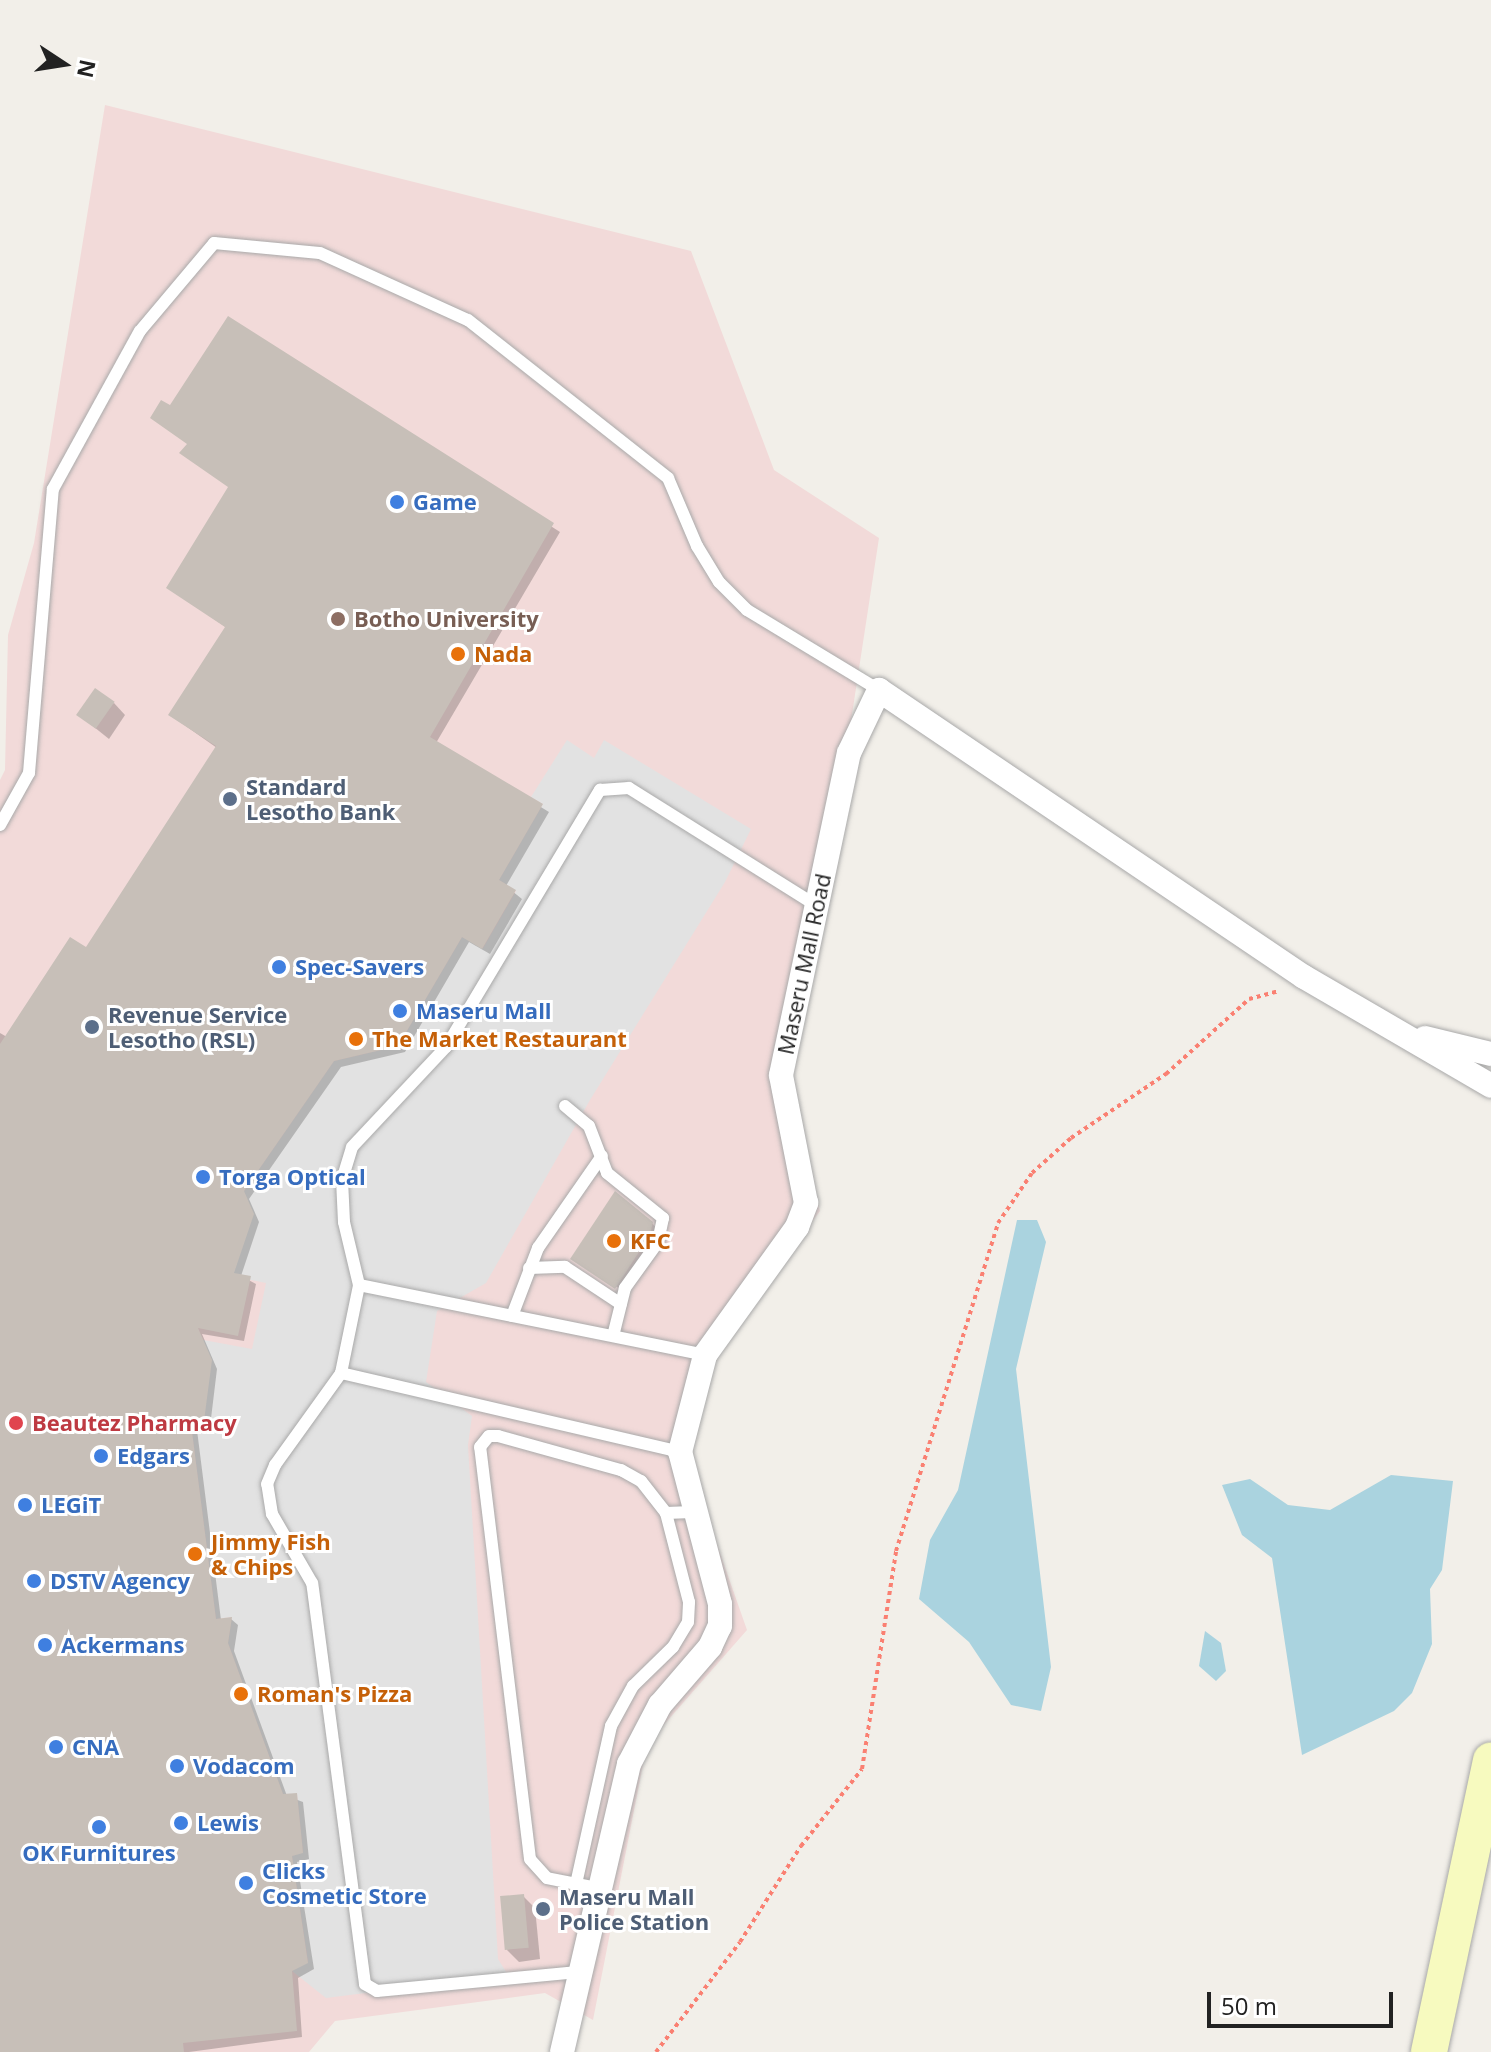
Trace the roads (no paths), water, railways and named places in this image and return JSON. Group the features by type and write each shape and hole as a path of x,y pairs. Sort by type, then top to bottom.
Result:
{"main road":[{"path":"1429,2052 1491,1761"},
{"path":"1450,1964 1455,2052"}],"street":[{"name":"Maseru Mall Road","path":"562,2052 578,1972 602,1889 629,1764 640,1735 720,1626 720,1604 692,1512 680,1452 705,1355 797,1227 806,1203 781,1075 849,753 879,690"},
{"path":"879,690 1311,981 1491,1086"},
{"path":"1374,1018 1435,1041 1491,1054"}],"lane":[{"path":"0,825 29,773 53,489 140,331 214,243 320,253 468,320 668,478 697,546 719,582 747,610 879,690"},
{"path":"578,1972 377,1991 362,1978 312,1583 267,1501 275,1465 341,1373 359,1285 344,1222 342,1180 352,1147 446,1047 600,790 629,788 817,906"},
{"path":"565,1106 589,1126 607,1173 663,1218 658,1242 625,1288 613,1336"},
{"path":"512,1316 529,1268 590,1168 602,1156"},
{"path":"529,1268 565,1267 621,1304"},
{"path":"359,1285 705,1355"},
{"path":"341,1373 680,1452"},
{"path":"576,1884 611,1726 633,1686 673,1647 688,1622 689,1602 666,1513 641,1481 621,1470 489,1436 480,1447 530,1859 547,1878 576,1884 602,1889"},
{"path":"666,1513 692,1512"}],"water":[{"path":"1017,1220 1037,1220 1046,1242 1016,1369 1051,1667 1041,1711 1011,1705 969,1642 919,1599 930,1540 958,1490"},
{"path":"1391,1475 1453,1481 1442,1570 1430,1589 1432,1644 1412,1693 1394,1711 1302,1755 1272,1558 1242,1535 1222,1485 1250,1479 1288,1505 1330,1510"},
{"path":"1205,1631 1221,1643 1226,1671 1216,1681 1199,1666"}],"place":[{"name":"Game","path":"397,502"},
{"name":"Botho University","path":"338,619"},
{"name":"Nada","path":"458,654"},
{"name":"Standard Lesotho Bank","path":"230,799"},
{"name":"Spec-Savers","path":"279,967"},
{"name":"Maseru Mall","path":"400,1011"},
{"name":"Revenue Service Lesotho (RSL)","path":"92,1027"},
{"name":"The Market Restaurant","path":"356,1039"},
{"name":"Torga Optical","path":"203,1177"},
{"name":"KFC","path":"614,1241"},
{"name":"Beautez Pharmacy","path":"16,1423"},
{"name":"Edgars","path":"101,1456"},
{"name":"LEGiT","path":"25,1505"},
{"name":"Jimmy Fish & Chips","path":"195,1554"},
{"name":"DSTV Agency","path":"34,1581"},
{"name":"Ackermans","path":"45,1645"},
{"name":"Roman's Pizza","path":"241,1694"},
{"name":"CNA","path":"56,1747"},
{"name":"Vodacom","path":"177,1766"},
{"name":"Lewis","path":"181,1823"},
{"name":"OK Furnitures","path":"99,1827"},
{"name":"Clicks Cosmetic Store","path":"246,1883"},
{"name":"Maseru Mall Police Station","path":"543,1909"}]}
